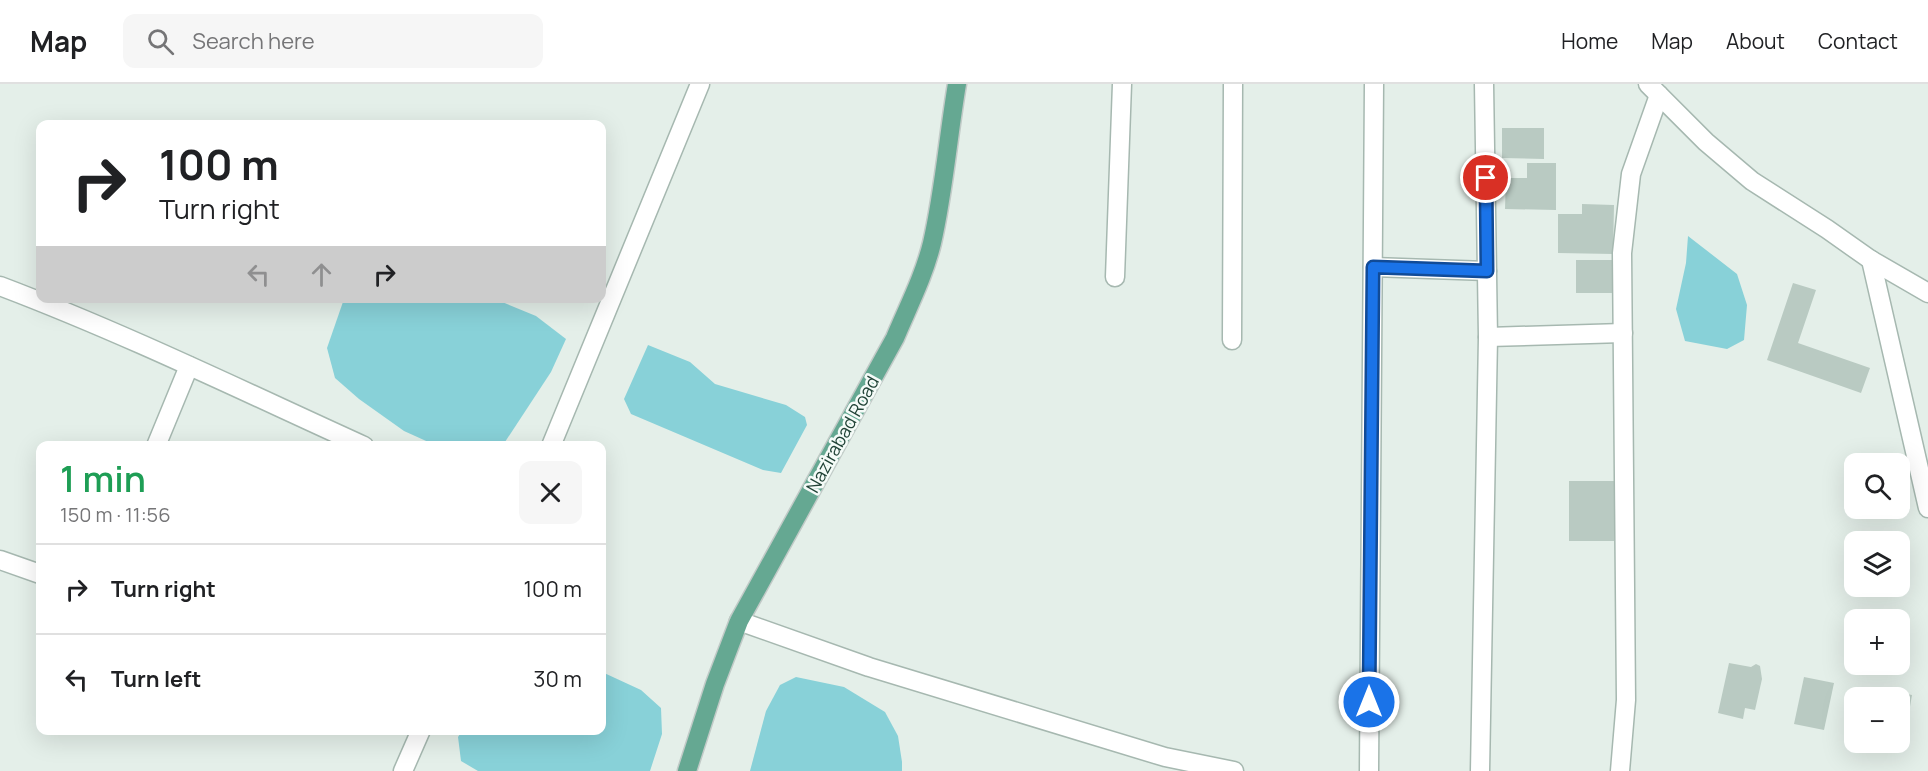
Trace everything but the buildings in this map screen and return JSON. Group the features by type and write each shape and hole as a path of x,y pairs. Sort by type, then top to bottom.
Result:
{"main road":[{"name":"Nazirabad Road","path":"687,771 714,684 739,621 896,338 931,246 941,200 957,84"}],"street":[{"path":"553,441 700,84"},
{"path":"1115,278 1122,84"},
{"path":"1232,340 1233,84"},
{"path":"1369,771 1374,84"},
{"path":"1480,771 1488,337 1484,84"},
{"path":"1620,771 1626,700 1622,253 1631,174 1653,90 1706,142 1752,181 1871,260 1928,293"},
{"path":"1871,260 1928,508"},
{"path":"1373,267 1487,271"},
{"path":"0,286 36,299"},
{"path":"45,303 353,441"},
{"path":"1488,337 1623,333"},
{"path":"158,441 189,366"},
{"path":"0,560 36,573"},
{"path":"739,621 869,667 1165,757 1234,771"},
{"path":"403,771 419,735"}],"water":[{"path":"1688,236 1737,274 1747,305 1744,340 1727,349 1685,341 1676,309 1686,263"},
{"path":"343,303 505,303 536,316 566,339 551,372 506,441 426,441 404,431 359,399 335,378 327,348"},
{"path":"648,345 690,362 715,384 786,405 805,417 807,425 781,473 763,470 631,414 624,399"},
{"path":"606,674 641,690 661,708 662,734 650,771 478,771 461,761 459,735 606,735"},
{"path":"796,677 844,687 885,712 898,736 902,771 750,771 766,711 780,685"}],"route":[{"path":"1369,702 1373,267 1487,271 1486,178"}]}
